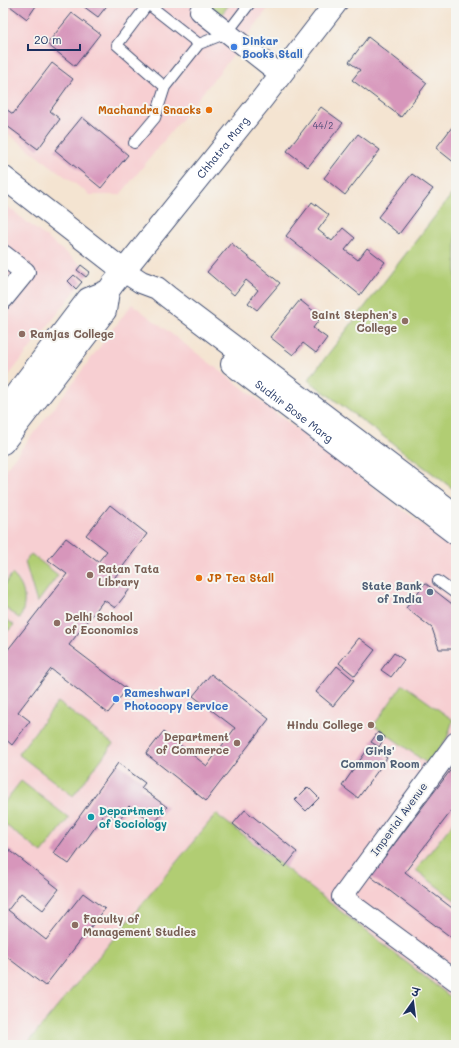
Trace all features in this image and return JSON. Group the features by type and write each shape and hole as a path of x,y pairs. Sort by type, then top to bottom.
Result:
{"street":[{"name":"Chhatra Marg","path":"3,411 88,300 108,291 133,276 336,3"},
{"path":"200,11 281,75"},
{"name":"Sudhir Bose Marg","path":"3,177 133,276 157,288 456,514"},
{"path":"3,255 24,272 3,299"},
{"name":"Sudhir Bose Marg","path":"133,276 148,301 456,534"},
{"path":"3,443 105,311 108,291"},
{"name":"Imperial Avenue","path":"456,742 342,897 456,981"}],"lane":[{"path":"134,143 155,118 165,86 199,44 228,33 250,3"},
{"path":"165,86 117,45 148,4 199,44"},
{"path":"438,581 456,594"}],"shaded area":[{"path":"3,3 272,3 234,54 120,195 90,195 3,130"},
{"name":"Ramjas College","path":"3,203 90,272 3,383"},
{"path":"132,304 456,550 456,1045 3,1045 3,472 56,405"}],"green space":[{"path":"202,3 230,3 220,17"},
{"name":"Saint Stephen's College","path":"456,189 456,491 308,380"},
{"path":"31,554 58,575 37,603 25,562"},
{"path":"12,574 23,589 24,607 20,619 3,606 3,587"},
{"path":"3,617 14,625 8,631 3,633"},
{"path":"403,684 453,720 447,738 428,764 374,725"},
{"path":"58,702 113,744 73,796 18,754"},
{"path":"21,781 69,818 42,853 3,823 3,804"},
{"path":"216,814 456,1001 456,1045 26,1045"},
{"path":"456,819 456,901 416,870"}],"building":[{"path":"6,3 38,3 27,19"},
{"path":"79,3 109,3 98,17"},
{"path":"72,13 100,34 75,66 47,44"},
{"path":"368,37 427,83 401,117 352,80 360,70 349,62"},
{"path":"52,63 73,79 50,111 60,119 38,149 3,123 3,107 13,114"},
{"path":"321,107 343,123 308,167 287,151"},
{"path":"82,117 128,155 101,188 55,150"},
{"path":"456,122 456,164 436,148"},
{"path":"358,134 380,150 345,195 324,178"},
{"path":"412,174 433,189 399,234 378,217"},
{"path":"312,202 329,215 318,230 332,241 343,228 355,238 345,250 358,260 367,248 385,262 360,295 286,236"},
{"path":"231,243 280,283 257,310 248,303 258,290 246,280 234,295 207,272"},
{"path":"81,265 90,272 86,277 77,270"},
{"path":"74,275 82,282 76,289 68,281"},
{"path":"300,300 321,317 313,328 327,338 316,353 303,343 293,355 270,337"},
{"name":"Delhi School of Economics","path":"110,505 147,534 115,577 130,589 115,608 104,600 69,645 127,689 108,713 51,669 18,712 30,721 12,745 3,737 3,656 67,574 48,560 66,538 98,562 107,551 86,535"},
{"path":"425,583 456,607 456,649 439,649 432,628 406,608"},
{"path":"359,638 375,650 355,676 339,663"},
{"path":"394,653 404,660 391,677 381,670"},
{"path":"337,666 354,680 333,706 316,692"},
{"name":"Department of Commerce","path":"211,674 269,719 206,801 146,754 163,732 207,766 235,728 193,696"},
{"path":"378,732 385,737 379,747 371,742"},
{"path":"370,746 387,758 358,798 342,786"},
{"name":"Department of Sociology","path":"118,763 145,783 141,788 167,807 154,824 129,806 118,821 106,812 69,864 53,853"},
{"path":"456,763 456,805 405,872 456,911 456,941 370,876"},
{"path":"308,787 319,798 306,811 295,800"},
{"path":"245,810 297,852 285,867 233,824"},
{"name":"Faculty of Management Studies","path":"3,845 59,889 43,910 21,893 8,910 46,940 83,893 105,909 45,986 3,954"}],"place":[{"name":"Dinkar Books Stall","path":"234,47"},
{"name":"Machandra Snacks","path":"209,110"},
{"name":"Saint Stephen's College","path":"405,321"},
{"name":"Ramjas College","path":"22,334"},
{"name":"Ratan Tata Library","path":"90,575"},
{"name":"JP Tea Stall","path":"199,578"},
{"name":"State Bank of India","path":"430,592"},
{"name":"Delhi School of Economics","path":"57,623"},
{"name":"Rameshwari Photocopy Service","path":"116,699"},
{"name":"Hindu College","path":"371,725"},
{"name":"Girls' Common Room","path":"380,738"},
{"name":"Department of Commerce","path":"237,743"},
{"name":"Department of Sociology","path":"91,817"},
{"name":"Faculty of Management Studies","path":"75,925"}]}
